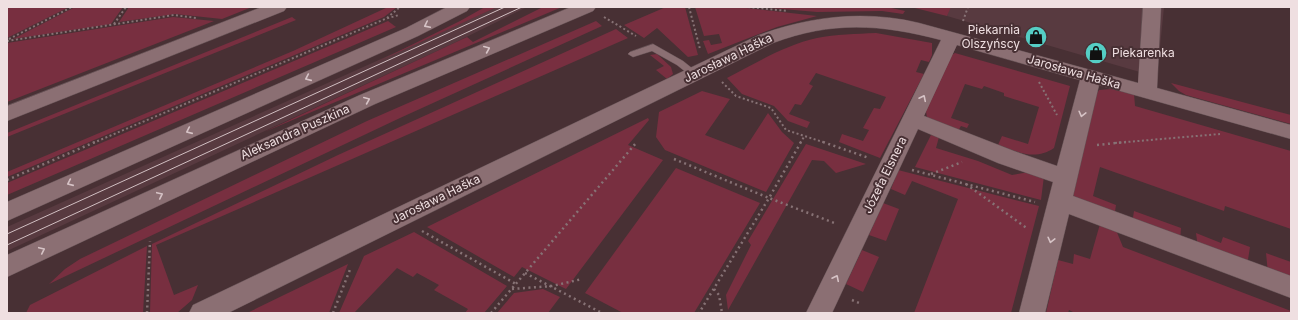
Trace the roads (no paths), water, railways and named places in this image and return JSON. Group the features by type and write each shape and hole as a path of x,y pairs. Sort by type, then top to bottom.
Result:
{"street":[{"path":"7,114 278,7"},
{"path":"7,212 391,41 461,7"},
{"path":"1147,92 1152,7"},
{"name":"Aleksandra Puszkina","path":"7,267 285,136 424,76 595,12"},
{"name":"Jarosława Haška","path":"202,313 782,32 814,24 832,22 892,23 1091,76 1291,132"},
{"name":"Józefa Elsnera","path":"819,313 951,38"},
{"path":"1032,313 1091,76"},
{"path":"912,119 1006,157 1066,178"},
{"path":"1060,201 1291,287"}],"lane":[{"path":"633,54 653,47 680,63 702,71"}],"tram line":[{"path":"7,234 505,7"},
{"path":"7,245 522,7"}],"place":[{"name":"Piekarnia Olszyńscy","path":"1036,37"},
{"name":"Piekarenka","path":"1096,53"}]}
